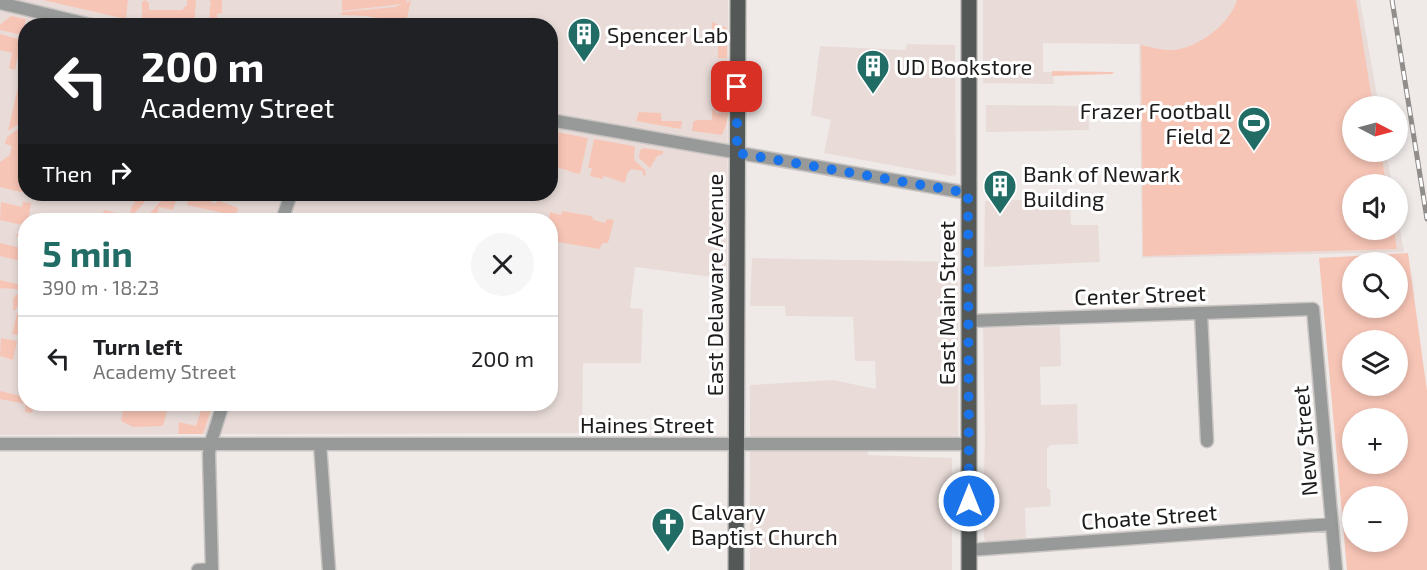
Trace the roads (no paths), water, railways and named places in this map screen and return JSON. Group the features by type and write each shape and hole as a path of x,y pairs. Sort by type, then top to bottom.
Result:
{"main road":[{"name":"East Delaware Avenue","path":"736,570 738,0"},
{"name":"East Main Street","path":"969,0 969,570"}],"street":[{"path":"0,3 63,18"},
{"path":"558,121 968,193"},
{"name":"Center Street","path":"969,321 1313,309"},
{"name":"New Street","path":"1313,309 1336,570"},
{"path":"1201,313 1207,441"},
{"path":"198,570 212,569 210,445 221,411"},
{"name":"Haines Street","path":"0,444 969,444"},
{"path":"320,444 329,570"},
{"name":"Choate Street","path":"969,550 1332,524"}],"railway":[{"path":"1392,0 1427,219"}],"place":[{"name":"Spencer Lab","path":"584,63"},
{"name":"UD Bookstore","path":"873,95"},
{"name":"Frazer Football Field 2","path":"1254,152"},
{"name":"Bank of Newark Building","path":"1000,215"},
{"name":"Calvary Baptist Church","path":"668,553"}]}
